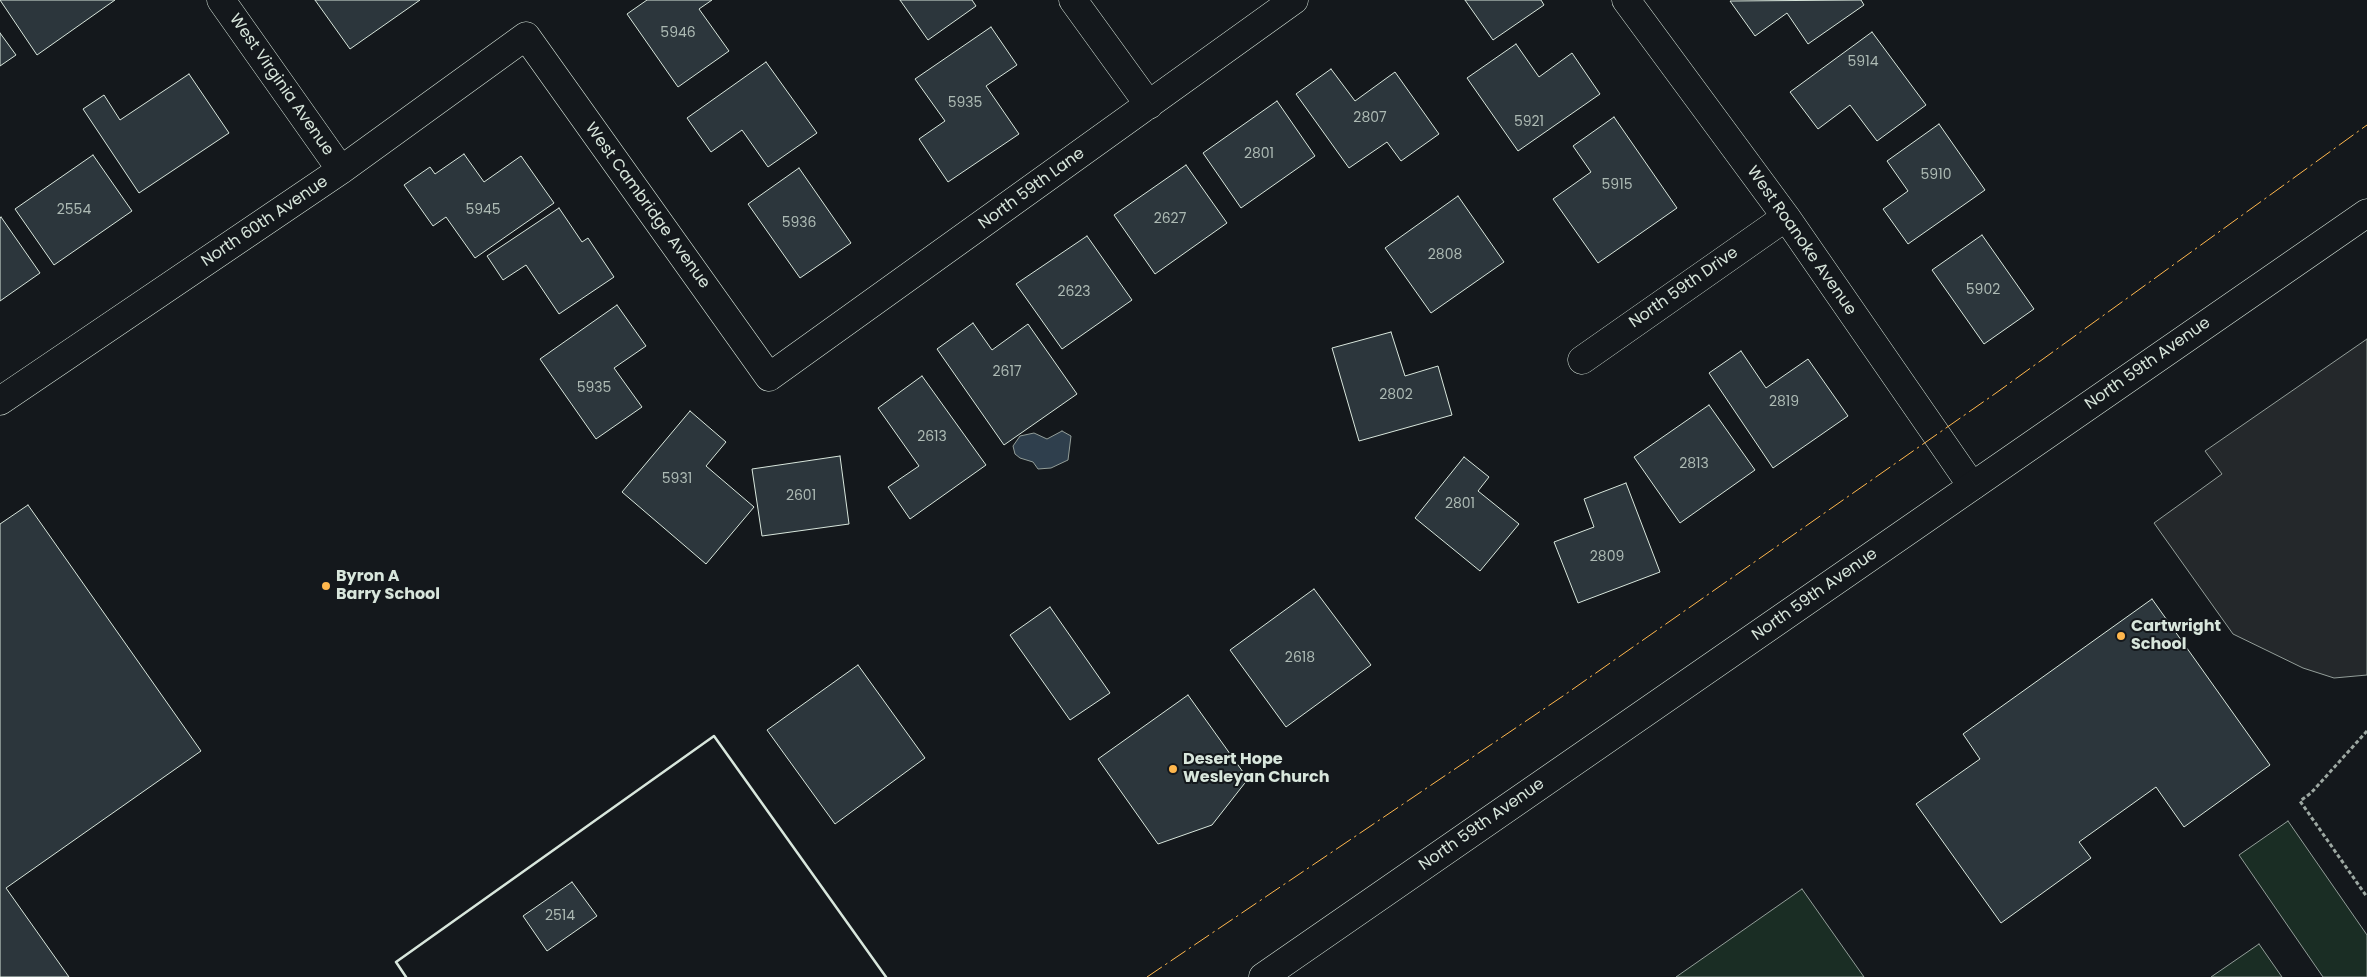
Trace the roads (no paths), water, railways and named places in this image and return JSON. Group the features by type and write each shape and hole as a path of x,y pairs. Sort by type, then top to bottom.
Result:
{"street":[{"name":"West Virginia Avenue","path":"221,0 341,170"},
{"path":"1073,0 1149,105"},
{"name":"North 59th Lane","path":"769,376 1294,0"},
{"name":"West Roanoke Avenue","path":"1626,0 1786,217 1972,486"},
{"name":"North 60th Avenue","path":"0,401 341,170 526,36"},
{"name":"West Cambridge Avenue","path":"526,36 769,376"},
{"name":"North 59th Avenue","path":"1263,977 2367,213"},
{"name":"North 59th Drive","path":"1582,360 1786,217"}],"water":[{"path":"1062,431 1071,436 1068,460 1051,468 1038,469 1033,462 1020,458 1015,454 1013,446 1020,436 1034,433 1047,439"}],"place":[{"name":"Byron A Barry School","path":"326,586"},
{"name":"Cartwright School","path":"2121,636"},
{"name":"Desert Hope Wesleyan Church","path":"1173,769"}]}
